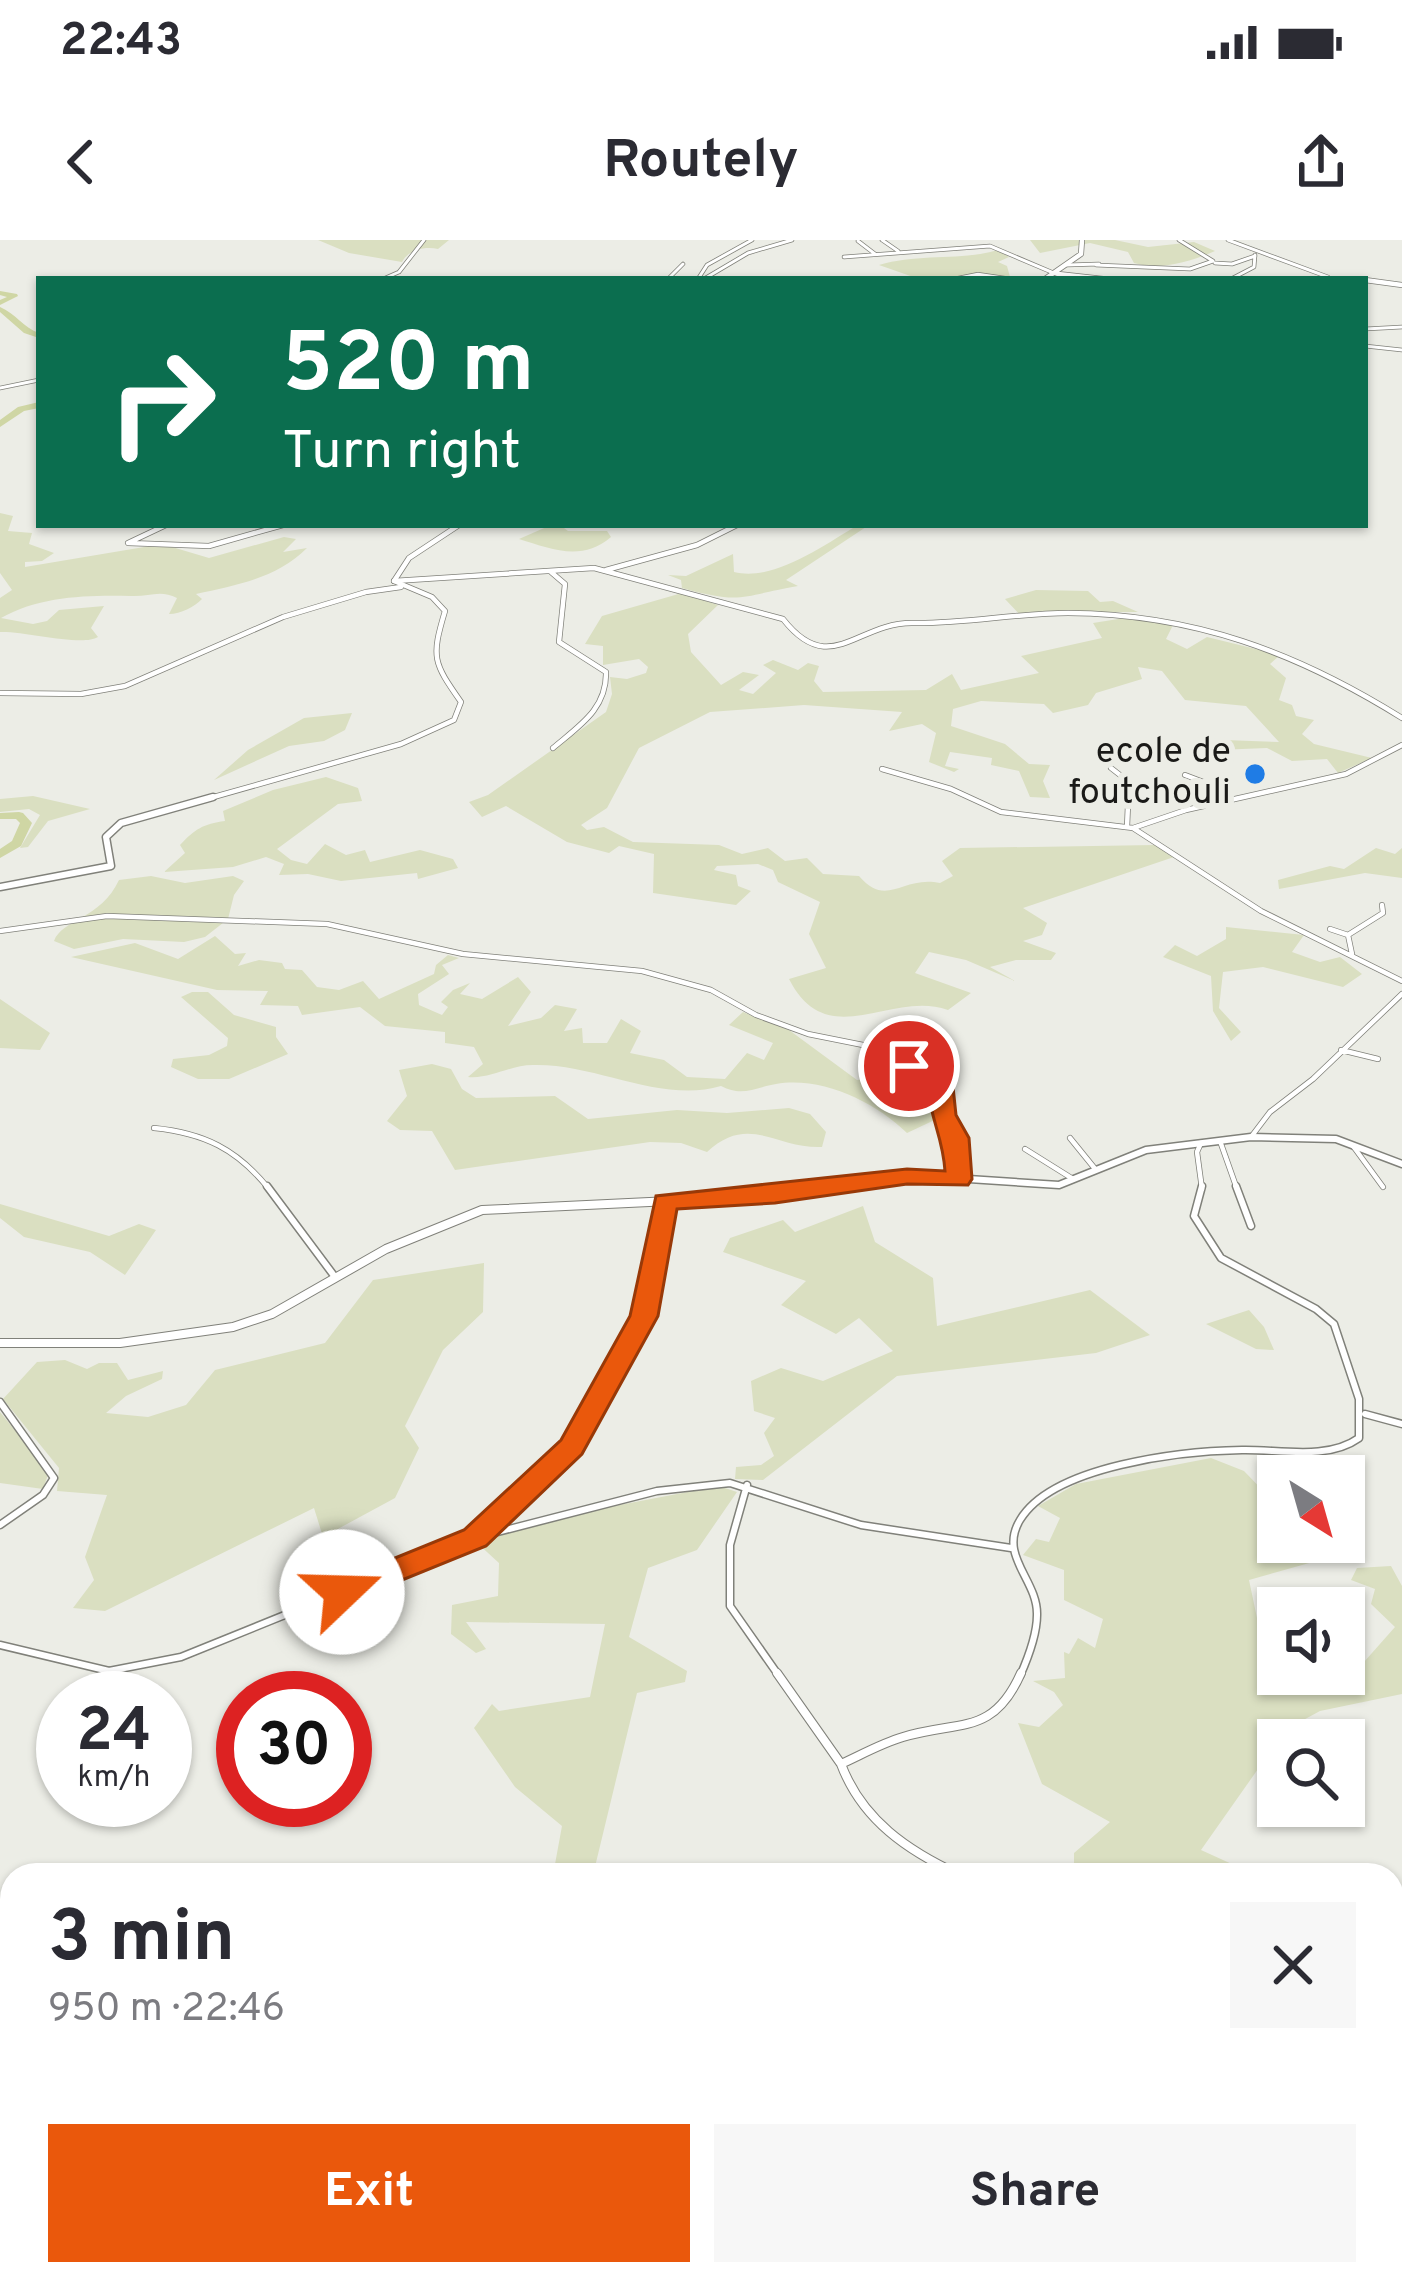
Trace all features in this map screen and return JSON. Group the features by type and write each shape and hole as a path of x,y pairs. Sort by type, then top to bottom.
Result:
{"street":[{"path":"390,276 399,272 424,240"},
{"path":"702,276 707,265 752,240"},
{"path":"706,276 748,253 792,240"},
{"path":"882,240 898,251"},
{"path":"1053,276 1084,252 1082,240"},
{"path":"1179,240 1210,256 1211,263"},
{"path":"1228,240 1325,276"},
{"path":"858,241 875,254"},
{"path":"844,257 991,243 1058,274 1074,276"},
{"path":"1067,265 1190,269 1232,264 1255,253"},
{"path":"1237,276 1254,267 1255,253"},
{"path":"1096,265 1108,261"},
{"path":"671,276 683,264"},
{"path":"1368,280 1402,285"},
{"path":"1368,330 1402,327"},
{"path":"1368,346 1402,350"},
{"path":"0,388 36,381"},
{"path":"160,528 128,543 209,546 272,528"},
{"path":"397,584 409,558 454,528"},
{"path":"606,570 710,540 732,528"},
{"path":"548,570 565,584 559,641 606,672 608,685 602,704 553,748"},
{"path":"0,693 81,694 125,686 283,617 397,584 548,570 606,570 783,619 801,642 817,648 902,623 970,624 1063,613 1166,620 1280,651 1402,718"},
{"path":"0,887 106,868 114,864 106,837 121,823 401,743 454,720 460,709 458,694 435,665 434,648 445,611 432,597 397,584"},
{"path":"882,769 951,789 1001,812 1130,827 1346,774 1402,746"},
{"path":"1111,768 1129,782 1130,827"},
{"path":"1185,775 1214,785 1207,805"},
{"path":"1130,827 1261,911 1402,981"},
{"path":"1348,935 1383,913 1382,905"},
{"path":"0,931 107,916 327,924 463,954 665,976 711,990 776,1023 862,1045 927,1073 940,1087 943,1115 956,1138 959,1179"},
{"path":"1330,929 1348,935"},
{"path":"1348,935 1352,954"},
{"path":"1251,1137 1262,1119 1313,1079 1402,994"},
{"path":"1341,1050 1378,1059"},
{"path":"154,1128 207,1137 236,1157 287,1213 335,1277"},
{"path":"0,1343 96,1345 217,1331 272,1314 419,1234 482,1210 775,1195 907,1177 1050,1186 1077,1180 1146,1150 1251,1137 1316,1137 1351,1143 1402,1164"},
{"path":"1070,1138 1096,1170"},
{"path":"1220,1142 1238,1202 1251,1226"},
{"path":"841,1764 902,1737 982,1722 1008,1703 1030,1654 1038,1611 1011,1543 1031,1504 1076,1479 1219,1452 1333,1449 1359,1438 1365,1414 1334,1324 1222,1262 1206,1244 1194,1216 1204,1180 1198,1157 1201,1143"},
{"path":"1351,1143 1383,1187"},
{"path":"1025,1149 1062,1176 1077,1180"},
{"path":"475,1538 558,1462 591,1419 644,1316 665,1202"},
{"path":"0,1402 53,1470 54,1478 44,1495 0,1525"},
{"path":"1365,1414 1402,1424"},
{"path":"0,1645 110,1671 149,1664 211,1647 475,1538 658,1491 715,1484 747,1485 861,1525 1011,1543"},
{"path":"747,1485 728,1558 730,1606 861,1799 895,1838 939,1863"}],"green space":[{"path":"318,240 449,240 438,249 413,252 402,262 349,253"},
{"path":"1030,240 1115,240 1148,247 1194,242 1215,251 1155,266 1134,263 1128,252 1090,243 1040,253"},
{"path":"998,250 1009,257 998,262 1007,266 1010,276 910,276 879,265 909,259"},
{"path":"0,513 13,516 8,531 32,533 29,544 54,553 42,561 25,562 25,567 162,544 209,558 284,537 296,539 283,552 307,548 270,573 196,594 202,599 178,613 169,614 177,598 160,594 64,598 1,618 33,624 47,621 59,610 104,606 91,628 98,637 67,640 0,632 0,598 12,590 0,573"},
{"path":"544,528 607,531 611,537 578,551 519,539"},
{"path":"853,528 864,528 786,580 798,586 730,597 682,588 681,580 668,575 686,576 733,554 734,572 749,574 798,560"},
{"path":"1036,590 1088,591 1100,602 1113,601 1138,612 1022,617 1005,599"},
{"path":"682,593 718,605 688,634 691,652 721,685 743,672 759,675 739,690 753,694 776,673 763,665 773,660 798,670 808,663 819,666 814,681 823,692 926,690 952,674 961,690 1039,673 1021,656 1102,638 1093,623 1131,617 1173,625 1166,639 1187,649 1207,637 1280,655 1270,664 1286,678 1279,700 1292,705 1296,716 1314,720 1302,734 1314,744 1372,758 1338,773 1327,759 1292,761 1267,748 1217,750 1224,740 1279,742 1246,706 1185,700 1162,671 1138,667 1142,679 1096,693 1088,705 1053,713 1044,704 981,701 953,709 951,726 1005,744 1029,764 1050,765 1043,781 1050,798 1030,797 1019,771 991,765 992,758 950,752 945,766 959,769 954,772 929,762 936,733 922,724 889,731 902,712 804,705 710,712 639,748 607,808 581,825 587,830 604,827 633,842 719,845 742,854 768,848 785,861 807,858 823,874 859,876 887,891 915,883 940,883 953,876 942,861 960,848 1155,845 1174,857 1023,908 1047,923 1042,935 1023,941 1056,953 1051,960 1016,960 990,967 1015,981 966,960 929,952 915,973 971,993 948,1010 926,1006 841,1017 822,1013 805,1001 789,979 826,968 809,934 820,902 778,882 773,870 758,864 717,866 714,870 736,875 738,886 751,891 736,905 653,893 654,854 619,846 609,853 567,842 506,806 482,817 469,802 488,795 606,712 612,694 610,677 627,679 646,673 648,667 639,659 603,665 603,646 585,644 602,616"},
{"path":"352,713 345,730 324,741 289,746 214,780 248,750 304,718"},
{"path":"326,777 358,788 362,801 338,804 277,849 291,860 307,864 325,844 346,855 365,850 370,862 420,850 453,859 458,868 418,879 417,873 341,881 308,874 279,875 284,864 266,857 233,867 164,872 185,853 180,845 190,835 225,821 223,811 273,790"},
{"path":"33,796 90,809 48,821 28,847 20,848 40,815 29,809 0,812 0,799"},
{"path":"1376,848 1395,854 1402,848 1402,878 1365,873 1279,889 1278,880 1330,866 1344,869"},
{"path":"151,876 185,883 233,876 244,881 234,895 228,919 205,937 184,942 123,939 74,949 54,941 102,903 119,880"},
{"path":"1226,927 1304,935 1292,952 1320,962 1340,957 1362,974 1343,987 1263,967 1223,972 1219,1008 1241,1032 1231,1041 1213,1011 1211,976 1163,957 1175,945 1197,956 1226,939"},
{"path":"215,936 235,954 246,953 238,966 259,960 282,963 285,969 302,970 317,987 339,990 363,981 379,999 434,974 436,965 448,955 459,958 442,965 449,974 418,994 419,1005 442,1015 448,1007 441,1002 453,990 470,983 460,994 482,999 518,977 531,992 508,1026 541,1018 555,1005 577,1009 564,1031 582,1028 583,1043 607,1043 621,1019 641,1031 630,1053 664,1060 687,1077 725,1079 747,1053 764,1060 773,1043 729,1025 743,1012 789,1030 857,1080 917,1073 937,1089 941,1117 907,1133 864,1102 811,1084 742,1091 721,1086 675,1090 533,1065 468,1077 483,1064 474,1047 445,1043 445,1032 385,1026 360,1007 302,1015 298,1006 260,1005 268,991 217,990 71,957 135,943 178,959"},
{"path":"208,992 234,1015 276,1027 276,1037 288,1054 229,1079 198,1079 171,1067 173,1059 209,1055 227,1046 228,1038 181,997"},
{"path":"0,999 50,1033 40,1050 0,1048"},
{"path":"432,1064 451,1069 462,1089 476,1098 555,1096 588,1119 677,1110 727,1113 789,1108 810,1114 826,1132 822,1147 750,1134 736,1135 707,1152 681,1143 650,1142 455,1170 432,1131 400,1130 387,1121 407,1096 399,1070"},
{"path":"0,1204 109,1236 139,1224 156,1230 125,1275 90,1252 24,1237 0,1218"},
{"path":"863,1206 875,1242 933,1278 937,1326 1090,1290 1150,1335 1096,1353 897,1376 763,1480 735,1479 736,1467 761,1465 774,1456 764,1433 775,1418 754,1411 751,1381 781,1368 823,1381 893,1351 859,1318 836,1334 781,1305 806,1281 723,1252 730,1238 783,1220 795,1232"},
{"path":"484,1263 483,1312 443,1350 405,1426 419,1448 395,1498 323,1537 314,1508 105,1611 73,1608 94,1580 85,1557 107,1495 57,1491 59,1468 3,1399 37,1362 65,1360 87,1369 117,1363 128,1380 163,1371 162,1379 126,1396 106,1413 148,1417 186,1405 215,1370 325,1343 373,1280"},
{"path":"1249,1310 1264,1327 1274,1350 1256,1349 1206,1324"},
{"path":"0,1412 49,1472 43,1489 0,1483"},
{"path":"1211,1458 1244,1471 1257,1484 1257,1563 1309,1563 1249,1580 1257,1618 1257,1695 1365,1695 1365,1661 1395,1627 1371,1604 1375,1589 1351,1580 1357,1568 1391,1566 1402,1586 1402,1694 1320,1711 1305,1719 1257,1719 1257,1770 1201,1850 1230,1863 1074,1863 1074,1853 1110,1822 1042,1784 1018,1723 1039,1727 1063,1705 1054,1692 1033,1681 1065,1678 1064,1652 1069,1654 1078,1638 1095,1648 1103,1619 1064,1600 1064,1570 1023,1555 1036,1539 1049,1542 1060,1518 1038,1506 1076,1484"},
{"path":"719,1486 737,1492 697,1550 648,1568 629,1637 687,1671 685,1682 637,1693 596,1863 555,1863 562,1826 515,1787 474,1728 492,1704 499,1711 590,1697 605,1624 466,1622 486,1649 476,1653 451,1634 452,1605 498,1596 499,1563 476,1542 609,1507"}],"waterway":[{"path":"0,293 14,296 0,303"},
{"path":"0,309 36,335"},
{"path":"0,424 21,409 36,406"},
{"path":"0,816 19,815 26,823 17,843 0,854"}],"place":[{"name":"ecole de foutchouli","path":"1255,774"}],"route":[{"path":"342,1592 475,1538 572,1447 644,1316 665,1202 775,1195 907,1177 959,1179 956,1138 943,1115 940,1087 927,1073 909,1066"}]}
